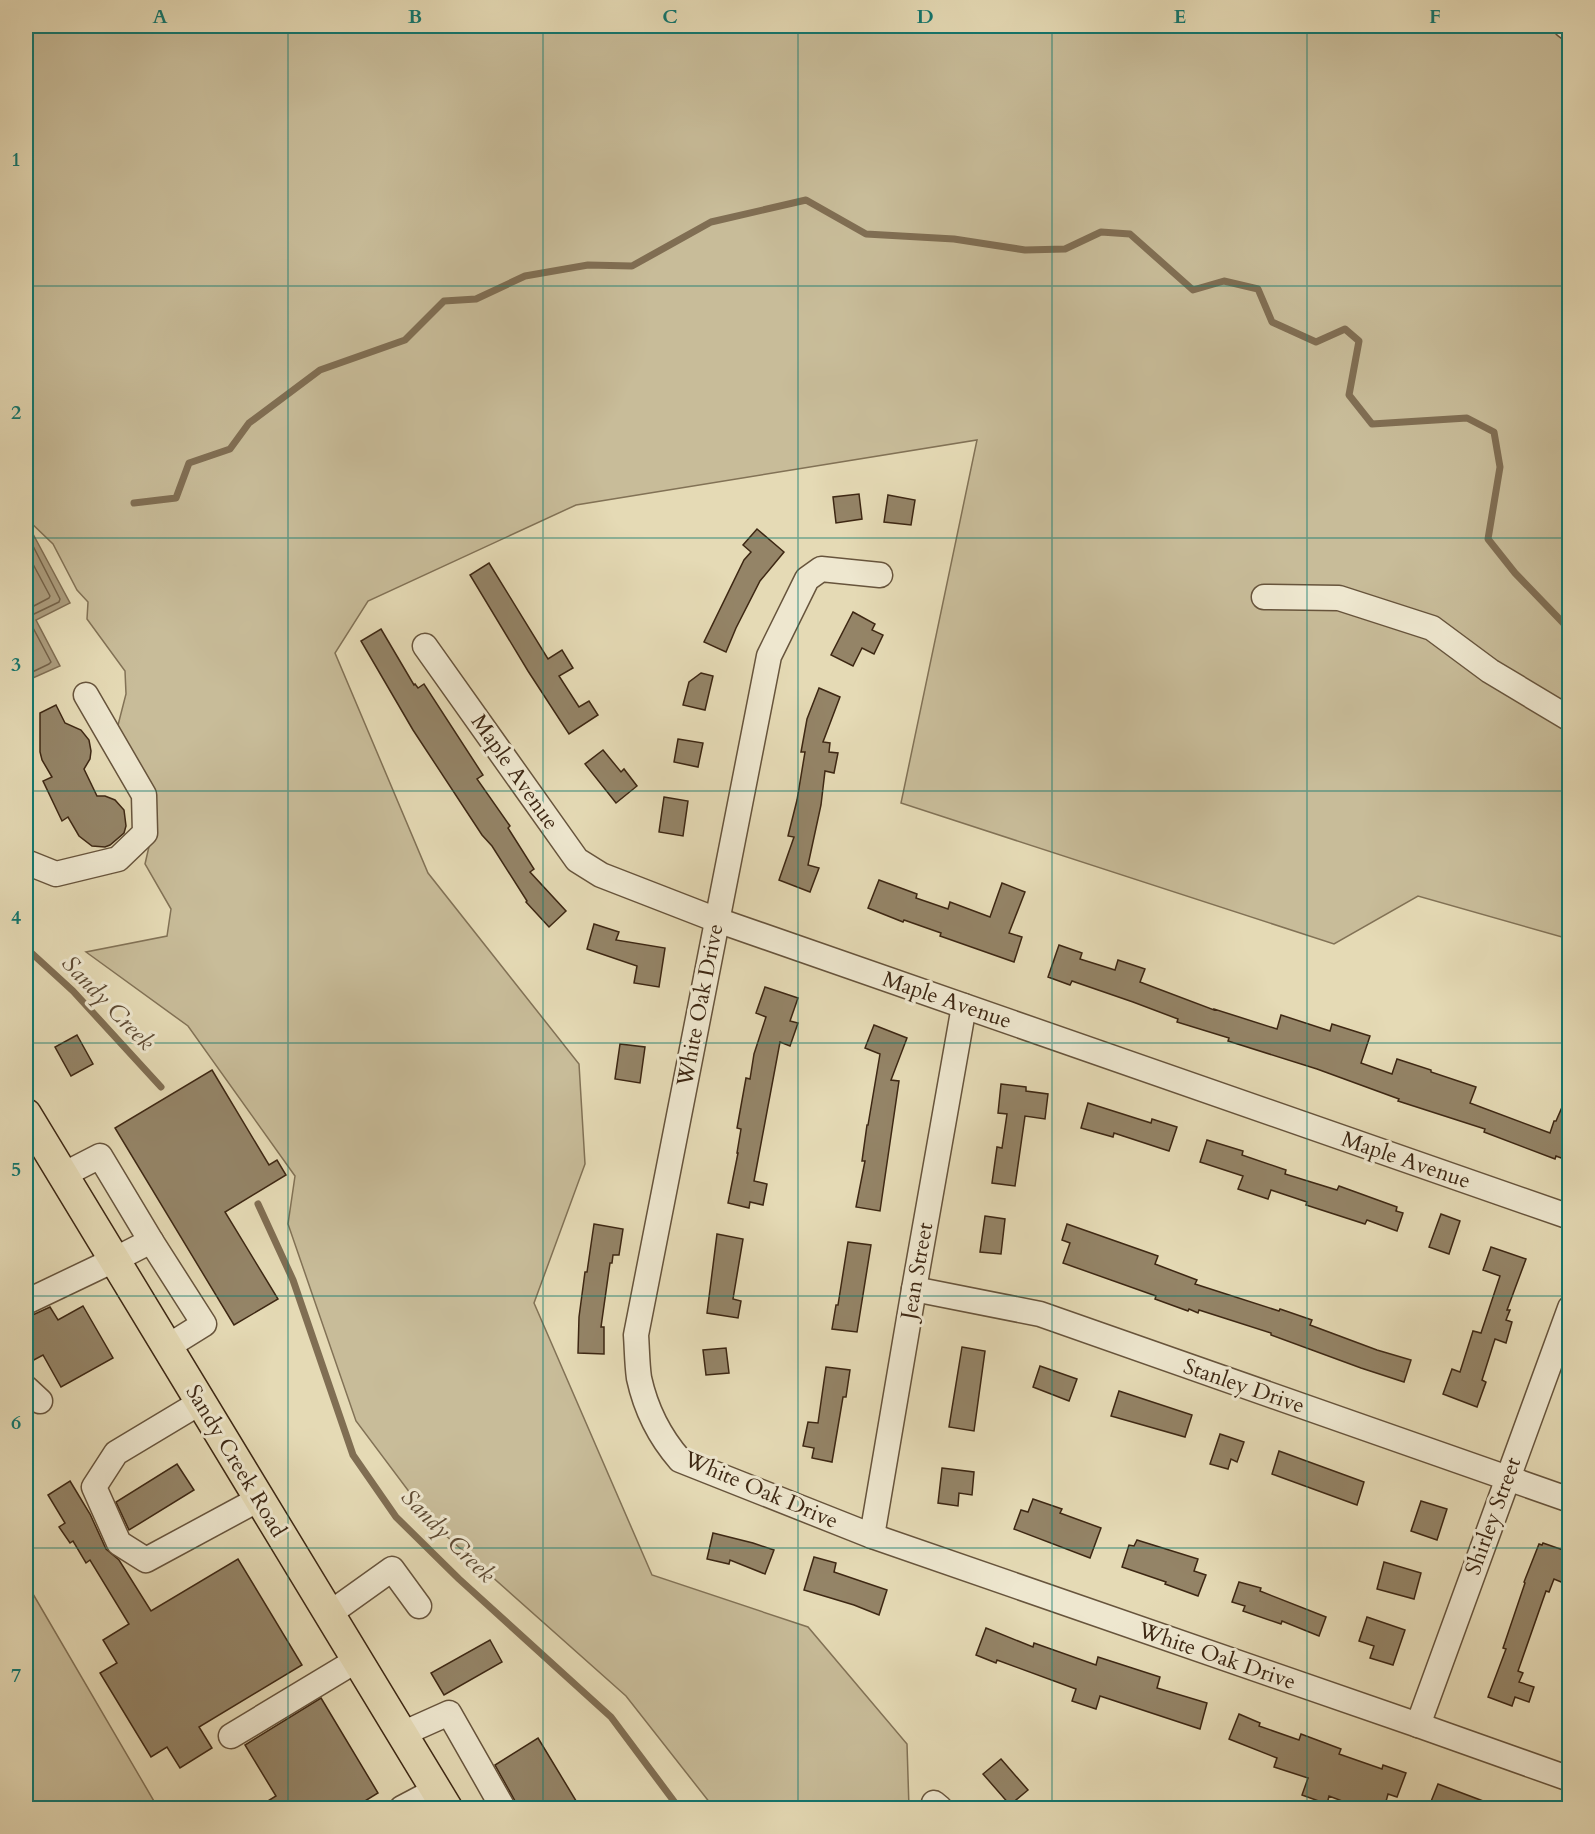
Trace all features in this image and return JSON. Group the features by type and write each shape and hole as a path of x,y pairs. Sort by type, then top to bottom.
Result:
{"main road":[{"name":"Sandy Creek Road","path":"26,1114 441,1799"}],"street":[{"path":"1566,26 1569,29"},
{"name":"White Oak Drive","path":"880,575 821,569 807,579 769,656 636,1335 639,1377 649,1409 664,1441 680,1460 872,1536 1569,1779"},
{"path":"1264,597 1339,598 1432,628 1490,670 1569,719"},
{"name":"Maple Avenue","path":"425,646 577,860 601,875 717,920 1569,1217"},
{"path":"26,862 56,874 118,859 145,833 144,795 86,695"},
{"name":"Jean Street","path":"872,1536 964,1006"},
{"path":"63,1175 100,1156 204,1324 167,1347"},
{"path":"26,1302 151,1240"},
{"name":"Stanley Drive","path":"914,1289 1040,1314 1569,1500"},
{"name":"Shirley Street","path":"1418,1725 1569,1308"},
{"path":"201,1402 116,1453 94,1487 119,1543 146,1560 259,1498"},
{"path":"329,1614 392,1569 419,1606"},
{"path":"231,1736 357,1660"},
{"path":"402,1734 449,1713 503,1809"},
{"path":"402,1809 441,1799"}],"shaded area":[{"path":"26,26 1569,26 1569,939 1418,896 1334,944 901,803 977,440 576,505 368,601 335,653 428,873 579,1064 585,1164 534,1303 652,1575 808,1627 907,1744 909,1808 714,1808 626,1696 434,1525 356,1421 288,1224 295,1176 188,1026 86,952 167,936 171,909 145,864 153,829 117,729 126,694 125,671 87,619 88,602 77,590 53,544 26,520"},
{"path":"26,1582 158,1808 26,1808"}],"water":[{"path":"33,534 70,603 36,620 60,666 26,681 26,538"}],"building":[{"path":"859,494 862,519 836,523 833,497"},
{"path":"888,495 915,500 911,525 884,522"},
{"path":"757,529 784,552 760,581 726,652 704,642 744,560 751,552 743,545"},
{"path":"489,563 548,659 562,650 573,668 559,676 579,707 589,701 598,715 569,734 470,575"},
{"path":"853,612 875,624 872,630 883,635 874,654 862,648 853,666 831,655"},
{"path":"381,629 414,685 418,688 424,684 483,775 477,779 510,826 508,828 534,869 530,872 566,911 549,927 526,902 492,846 482,835 413,730 361,641"},
{"path":"701,673 713,676 705,710 683,705 689,682"},
{"path":"819,688 840,697 823,742 830,743 829,752 838,753 834,773 825,771 821,805 808,865 819,868 810,892 779,880 794,837 788,836 805,752 801,752 807,719"},
{"path":"56,705 65,723 81,730 89,740 90,759 84,769 97,796 115,800 124,810 126,826 124,833 105,847 92,846 79,836 68,817 62,821 43,781 52,777 40,752 40,713"},
{"path":"678,739 703,743 698,767 674,762"},
{"path":"603,750 621,772 624,769 637,786 616,803 585,764"},
{"path":"664,797 688,801 683,836 659,832"},
{"path":"879,880 917,894 916,898 948,909 950,902 990,917 1002,883 1025,892 1009,933 1022,937 1014,962 940,936 941,933 904,920 903,922 868,908"},
{"path":"594,924 619,932 616,940 665,948 659,987 634,983 637,966 587,949"},
{"path":"1059,945 1082,953 1080,959 1115,970 1118,960 1145,969 1140,982 1214,1010 1277,1029 1281,1015 1330,1031 1332,1024 1370,1036 1361,1063 1392,1074 1397,1059 1431,1070 1431,1072 1476,1087 1470,1103 1550,1133 1569,1091 1569,1161 1556,1156 1555,1159 1484,1132 1485,1129 1398,1101 1399,1099 1317,1069 1228,1041 1229,1038 1177,1022 1178,1019 1133,1002 1072,981 1070,985 1048,977"},
{"path":"765,987 798,998 790,1021 798,1023 790,1046 780,1042 754,1181 767,1184 763,1205 750,1202 749,1208 728,1203 738,1153 741,1129 737,1128 746,1078 750,1079 754,1054 766,1017 756,1013"},
{"path":"874,1025 907,1038 891,1080 899,1081 880,1211 856,1207 865,1161 862,1161 867,1125 880,1054 865,1048"},
{"path":"77,1035 93,1064 71,1076 55,1047"},
{"path":"620,1044 645,1047 640,1083 615,1079"},
{"path":"212,1070 269,1165 277,1160 286,1175 225,1212 278,1299 234,1325 115,1128"},
{"path":"1001,1084 1026,1087 1026,1091 1048,1094 1045,1119 1025,1116 1015,1186 992,1183 997,1147 1002,1148 1007,1114 998,1113"},
{"path":"1088,1103 1151,1123 1152,1119 1177,1127 1169,1151 1114,1133 1113,1137 1081,1128"},
{"path":"1207,1140 1243,1151 1242,1155 1286,1170 1285,1174 1337,1190 1339,1186 1397,1207 1396,1211 1403,1213 1397,1231 1367,1220 1365,1224 1306,1205 1307,1202 1271,1190 1268,1199 1238,1189 1243,1176 1200,1162"},
{"path":"1441,1214 1460,1221 1449,1254 1429,1247"},
{"path":"985,1216 1005,1219 1001,1254 980,1252"},
{"path":"594,1224 623,1229 619,1255 613,1255 612,1263 610,1263 601,1327 604,1327 604,1354 578,1353 579,1317"},
{"path":"1067,1224 1158,1256 1155,1264 1197,1280 1195,1284 1312,1320 1310,1325 1411,1360 1404,1382 1271,1335 1271,1333 1199,1310 1198,1313 1189,1309 1188,1311 1155,1299 1156,1296 1063,1263 1070,1243 1062,1240"},
{"path":"717,1234 743,1239 733,1299 741,1301 738,1318 707,1313"},
{"path":"848,1242 871,1245 857,1332 832,1329"},
{"path":"1491,1247 1526,1259 1507,1310 1510,1310 1506,1320 1512,1322 1506,1343 1495,1339 1482,1380 1486,1382 1477,1407 1443,1394 1452,1369 1460,1372 1473,1331 1481,1333 1500,1276 1483,1270"},
{"path":"83,1306 113,1358 61,1387 43,1355 32,1361 26,1350 26,1318 50,1307 58,1320"},
{"path":"962,1347 985,1351 974,1431 949,1427"},
{"path":"726,1348 729,1373 706,1375 703,1350"},
{"path":"1040,1366 1077,1379 1069,1401 1033,1387"},
{"path":"826,1367 850,1370 832,1462 812,1458 814,1448 803,1446 808,1422 818,1423"},
{"path":"1119,1391 1192,1415 1185,1437 1111,1416"},
{"path":"1220,1434 1244,1442 1237,1462 1231,1459 1228,1469 1210,1464"},
{"path":"1279,1451 1364,1482 1357,1505 1272,1474"},
{"path":"177,1464 194,1490 129,1530 116,1502"},
{"path":"942,1468 974,1472 972,1495 959,1493 958,1506 938,1503"},
{"path":"70,1481 90,1514 106,1549 119,1560 151,1611 238,1559 302,1665 199,1727 212,1748 180,1768 167,1747 151,1757 100,1673 117,1663 103,1640 129,1624 90,1560 86,1563 73,1541 70,1543 59,1527 65,1523 48,1495"},
{"path":"1033,1499 1062,1509 1060,1513 1101,1528 1090,1558 1014,1529 1021,1510 1028,1512"},
{"path":"1421,1501 1447,1509 1437,1540 1411,1531"},
{"path":"713,1533 774,1550 765,1574 730,1560 729,1564 707,1559"},
{"path":"1137,1540 1198,1559 1194,1571 1206,1575 1198,1596 1122,1567 1129,1545 1134,1546"},
{"path":"1543,1543 1569,1552 1569,1575 1566,1584 1554,1579 1549,1592 1546,1591 1518,1671 1523,1673 1519,1682 1534,1687 1529,1702 1515,1697 1512,1706 1488,1697 1506,1649 1503,1648 1524,1582 1539,1544"},
{"path":"814,1557 836,1563 834,1572 887,1590 879,1615 804,1590"},
{"path":"1384,1562 1421,1573 1414,1599 1377,1589"},
{"path":"1239,1582 1261,1588 1260,1591 1326,1617 1319,1636 1282,1621 1281,1624 1243,1611 1245,1606 1232,1602"},
{"path":"1367,1617 1405,1630 1393,1665 1370,1658 1374,1646 1359,1641"},
{"path":"986,1628 1033,1647 1034,1643 1096,1665 1098,1657 1160,1677 1157,1688 1207,1703 1200,1729 1100,1696 1096,1709 1072,1701 1076,1689 997,1660 996,1663 976,1655"},
{"path":"490,1640 502,1662 444,1695 431,1673"},
{"path":"321,1698 378,1793 352,1809 255,1809 276,1796 245,1745"},
{"path":"1239,1714 1260,1723 1259,1726 1299,1740 1301,1734 1341,1749 1339,1754 1382,1769 1383,1765 1406,1773 1397,1797 1388,1794 1384,1809 1363,1809 1329,1796 1327,1804 1302,1795 1308,1778 1274,1767 1277,1758 1229,1739"},
{"path":"538,1738 581,1809 517,1809 495,1765"},
{"path":"1001,1759 1028,1790 1010,1805 983,1774"},
{"path":"1438,1784 1499,1807 1498,1809 1428,1809"}],"waterway":[{"path":"134,503 176,498 189,463 230,449 249,423 320,370 405,340 444,301 476,299 525,276 588,265 632,266 711,222 806,200 866,234 954,239 1025,250 1065,249 1101,232 1130,234 1193,290 1224,281 1258,289 1272,322 1316,342 1345,329 1359,341 1349,395 1372,424 1467,418 1494,432 1500,467 1488,539 1515,573 1570,630"},
{"name":"Sandy Creek","path":"26,948 73,991 161,1087"},
{"name":"Sandy Creek","path":"258,1204 293,1280 353,1455 396,1517 459,1579 611,1717 679,1808"}]}
